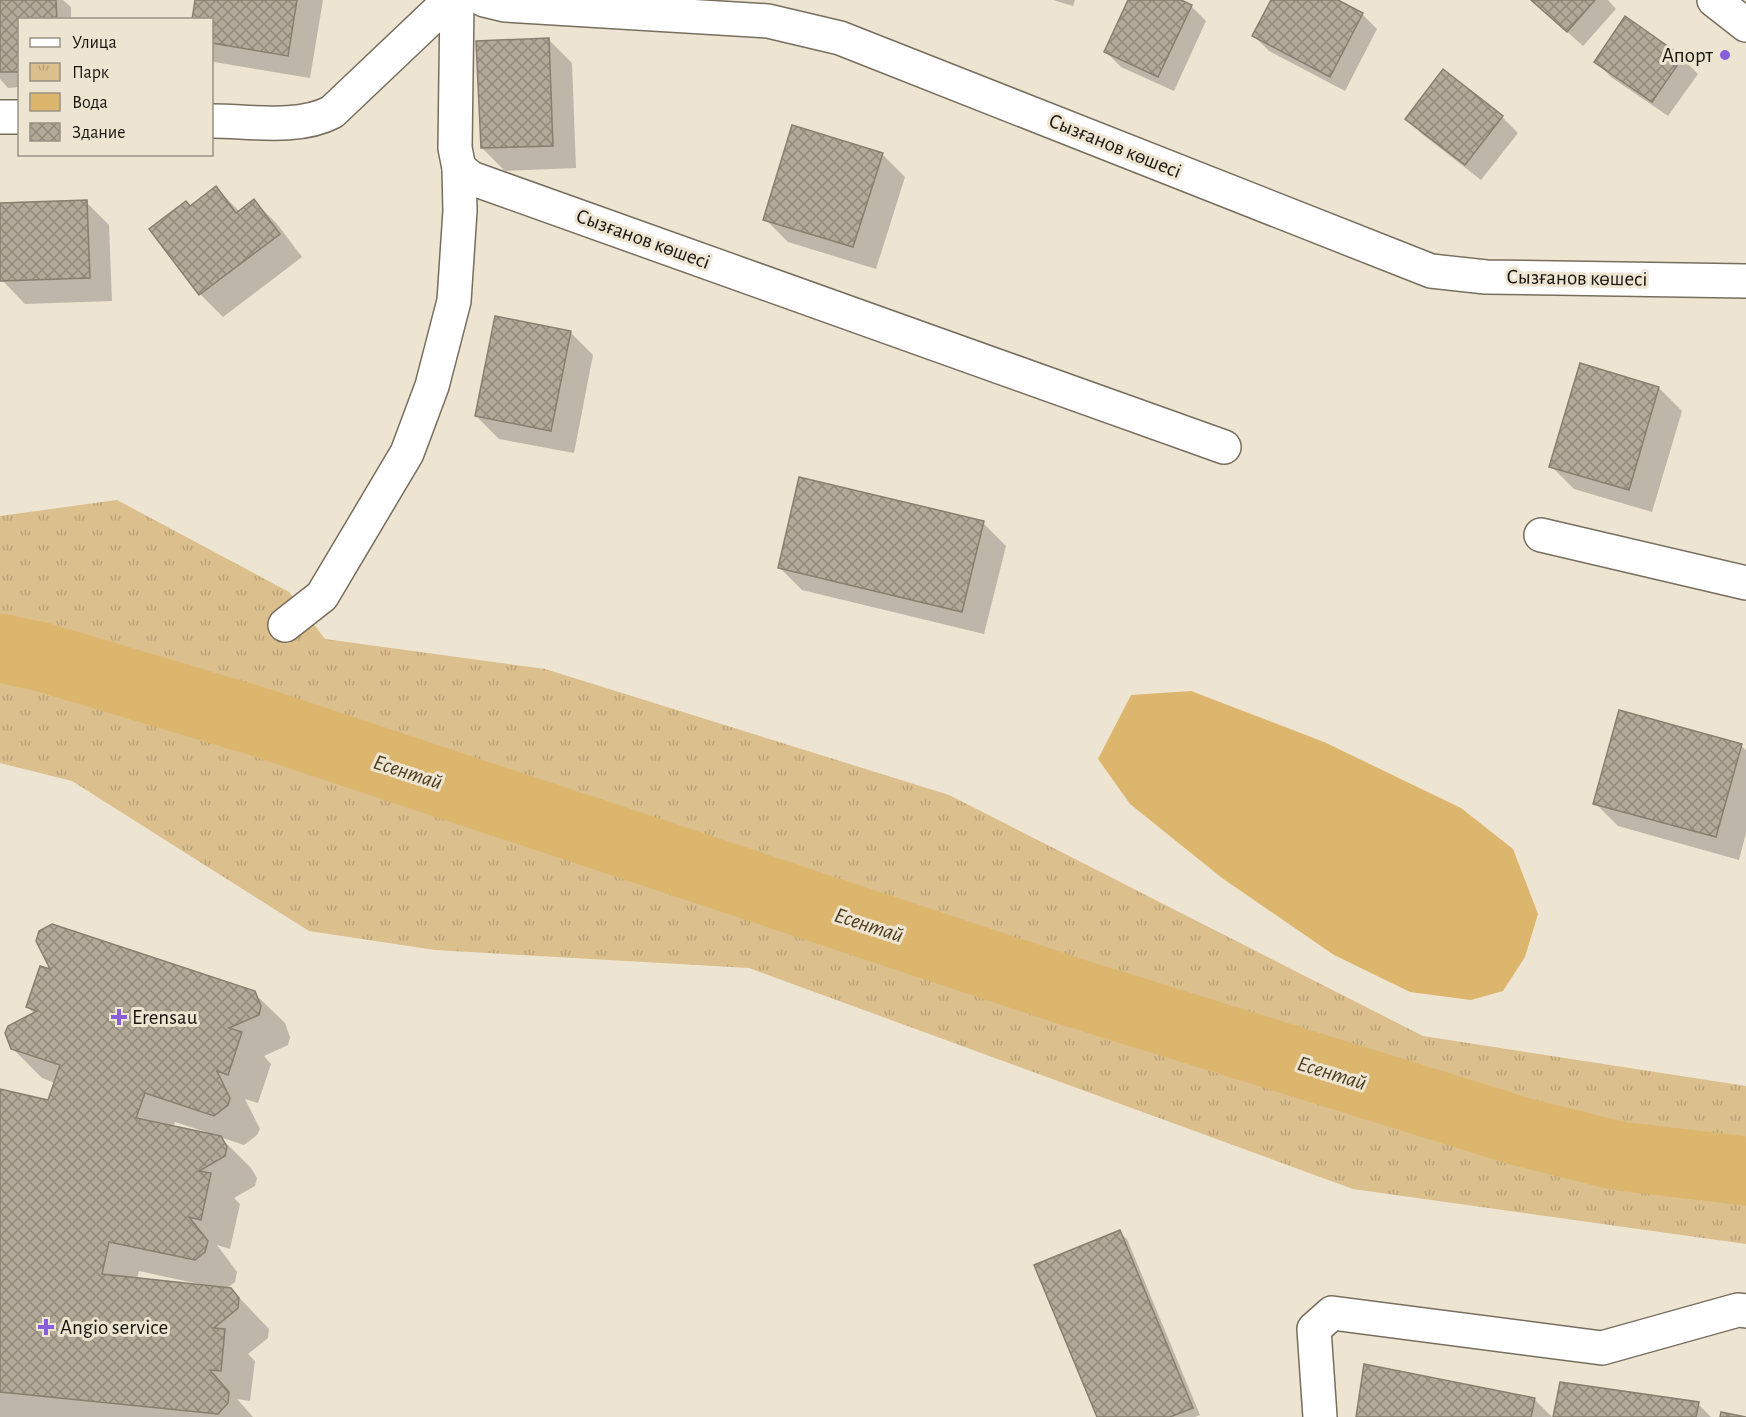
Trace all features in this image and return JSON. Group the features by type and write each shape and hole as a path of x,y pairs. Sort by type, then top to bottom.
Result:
{"street":[{"path":"213,121 302,122 318,119 332,112 450,0"},
{"path":"285,625 322,596 406,453 432,386 453,301 460,211 459,168 455,148 457,0"},
{"name":"Сызғанов көшесі","path":"484,0 505,5 768,21 840,38 1431,271 1486,277 1746,281"},
{"path":"1714,0 1746,25"},
{"path":"0,117 18,117"},
{"name":"Сызғанов көшесі","path":"459,168 471,178 1224,447"},
{"path":"1541,535 1746,583"},
{"path":"1320,1417 1314,1329 1332,1313 1602,1348 1738,1310 1746,1311"}],"green space":[{"path":"117,500 289,592 325,639 545,669 949,795 1423,1036 1746,1086 1746,1244 1353,1189 749,968 435,950 309,931 72,781 0,763 0,516"}],"water":[{"path":"1191,691 1324,742 1461,808 1513,849 1538,914 1525,957 1503,991 1471,1000 1410,992 1334,955 1222,878 1130,804 1098,759 1131,695"}],"building":[{"path":"0,0 56,0 57,18 18,18 18,72 0,72"},
{"path":"195,0 297,0 288,56 213,43 213,18 192,18"},
{"path":"1128,0 1181,0 1192,5 1158,77 1104,52"},
{"path":"1271,0 1338,0 1363,13 1330,77 1252,36"},
{"path":"1531,0 1595,0 1567,32"},
{"path":"1625,16 1683,57 1652,102 1594,62"},
{"path":"549,38 553,146 481,148 476,41"},
{"path":"1443,69 1503,116 1465,165 1405,119"},
{"path":"792,125 883,153 853,247 763,220"},
{"path":"216,186 236,213 254,199 280,234 199,295 149,229 186,201 190,206"},
{"path":"87,200 90,278 0,281 0,203"},
{"path":"495,316 571,331 551,431 475,416"},
{"path":"1580,363 1659,387 1629,490 1549,467"},
{"path":"799,477 984,521 962,612 778,568"},
{"path":"1619,710 1742,744 1716,837 1593,804"},
{"path":"52,924 255,991 261,1006 259,1015 229,1028 242,1032 228,1075 217,1071 230,1098 228,1105 214,1116 145,1093 136,1118 221,1136 227,1147 225,1156 199,1171 211,1173 201,1220 189,1217 208,1241 205,1252 195,1260 109,1242 102,1274 231,1288 239,1298 238,1308 214,1328 225,1329 221,1371 210,1370 229,1392 228,1403 218,1414 0,1392 0,1089 48,1100 60,1065 11,1049 5,1033 8,1026 37,1011 26,1007 40,966 50,969 36,941 39,931"},
{"path":"1120,1230 1193,1408 1170,1417 1097,1417 1034,1265"},
{"path":"1364,1364 1535,1398 1531,1417 1356,1417"},
{"path":"1560,1382 1699,1402 1696,1417 1553,1417"},
{"path":"1721,1412 1746,1417 1720,1417"}],"waterway":[{"name":"Есентай","path":"0,648 42,657 256,721 1072,992 1522,1132 1619,1156 1746,1171"}],"place":[{"name":"Апорт","path":"1725,55"},
{"name":"Erensau","path":"119,1017"},
{"name":"Angio service","path":"46,1327"}]}
